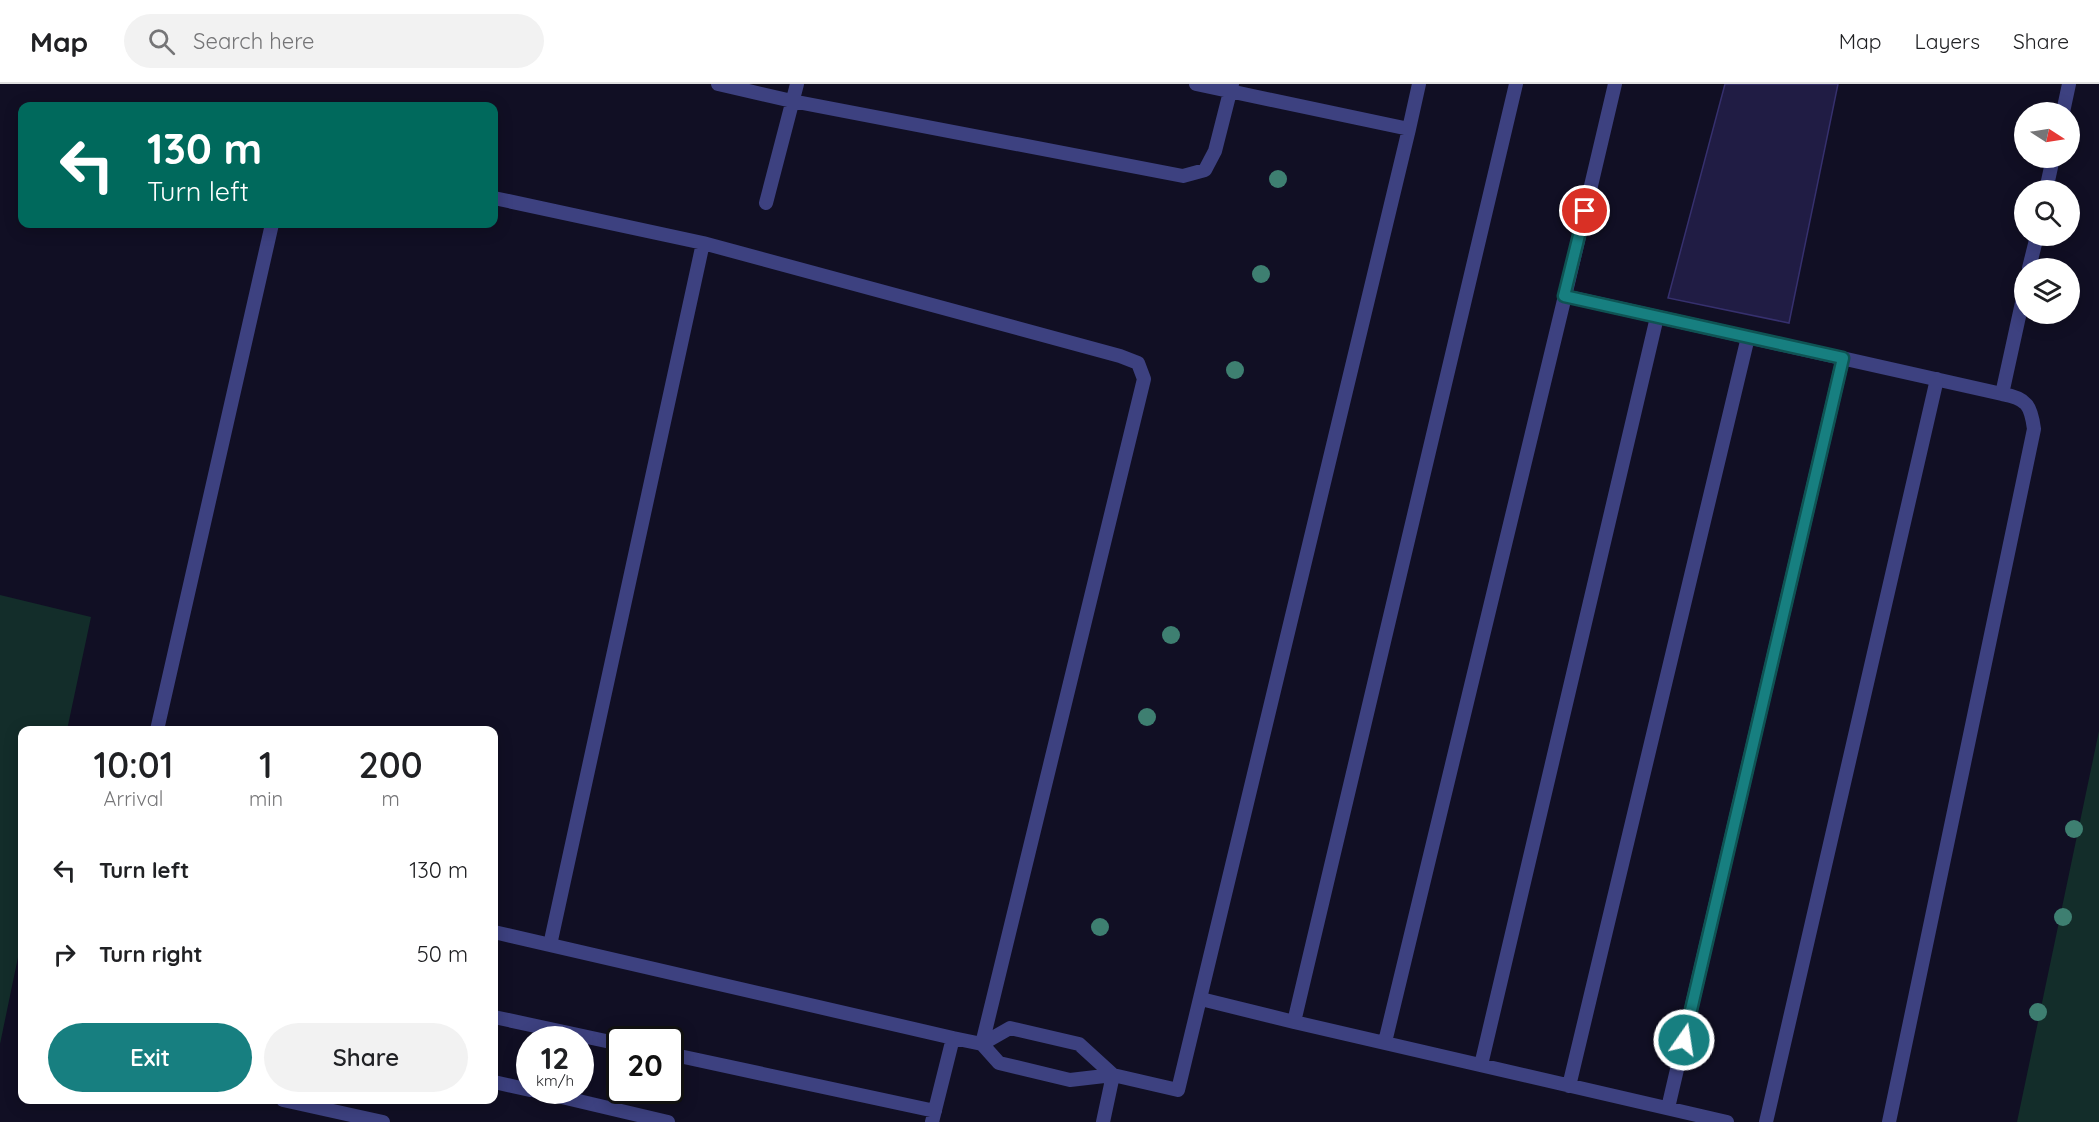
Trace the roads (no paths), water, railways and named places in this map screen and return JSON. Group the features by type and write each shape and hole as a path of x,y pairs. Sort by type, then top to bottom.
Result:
{"lane":[{"path":"718,84 792,101 1183,176 1205,170 1215,151 1232,88"},
{"path":"766,203 797,84"},
{"path":"1196,84 1232,88 1409,129"},
{"path":"498,933 982,1044 999,1063 1070,1080 1113,1075 1178,1090 1419,84"},
{"path":"1294,1022 1516,84"},
{"path":"1385,1042 1615,84"},
{"path":"2065,102 2069,84"},
{"path":"498,199 703,243 1120,356 1138,363 1144,379 982,1044"},
{"path":"158,726 271,228"},
{"path":"550,945 703,243"},
{"path":"1564,296 2018,397 2031,410 2034,429 1889,1122"},
{"path":"1481,1065 1657,317"},
{"path":"2002,394 2017,324"},
{"path":"1569,1086 1748,337"},
{"path":"1668,1108 1843,358"},
{"path":"1766,1122 1937,380"},
{"path":"1201,999 1727,1122"},
{"path":"498,1018 606,1041"},
{"path":"982,1044 1010,1028 1079,1044 1113,1075"},
{"path":"684,1057 934,1116 953,1038"},
{"path":"1103,1122 1113,1075"},
{"path":"498,1083 516,1087"},
{"path":"301,1104 383,1122"},
{"path":"591,1104 668,1122"}]}
